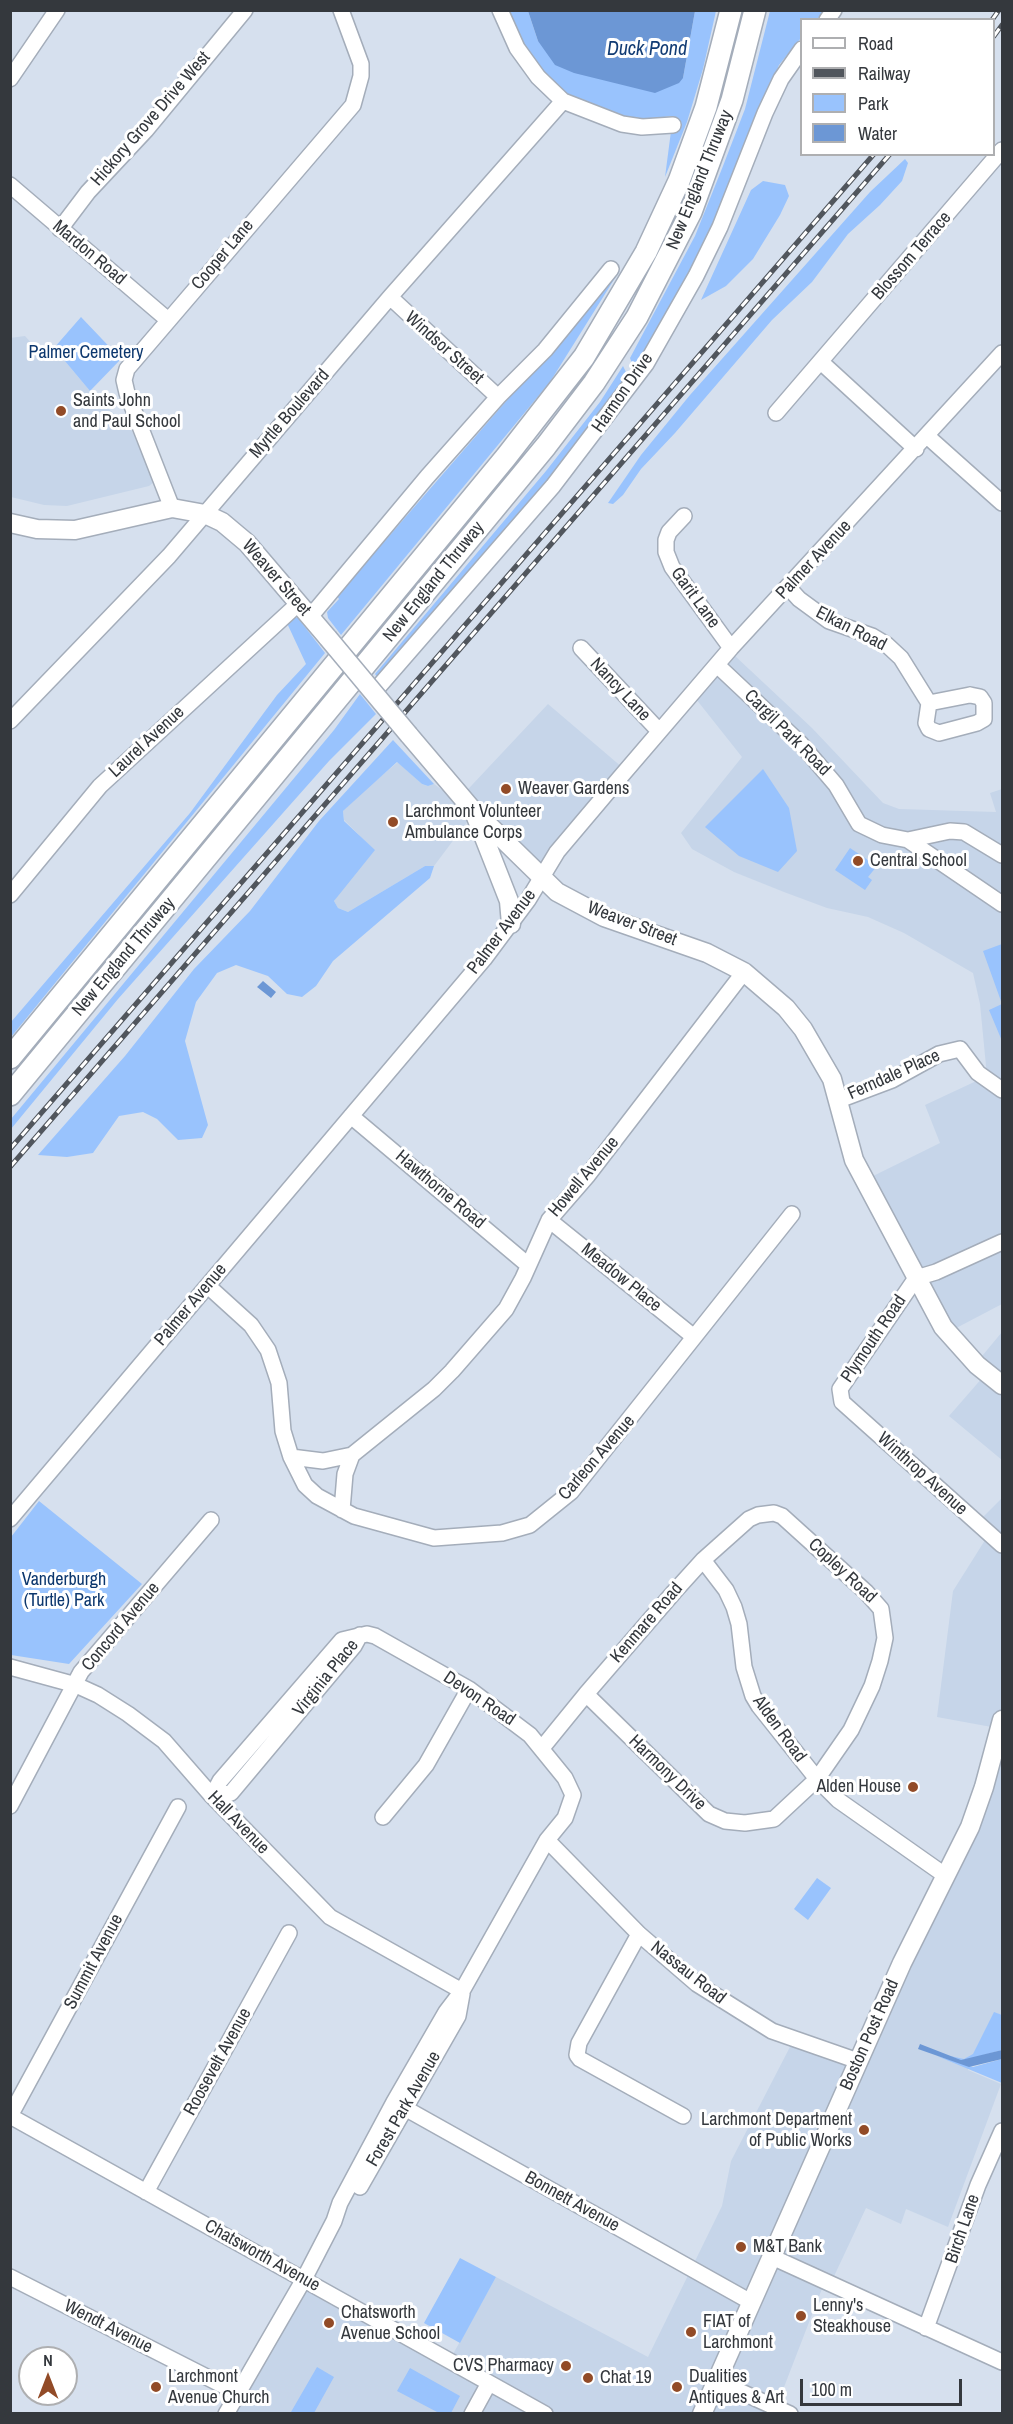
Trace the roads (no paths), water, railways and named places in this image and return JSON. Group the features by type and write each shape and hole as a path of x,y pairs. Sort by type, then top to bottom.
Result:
{"highway":[{"name":"New England Thruway","path":"10,1058 499,467 584,357 641,261 679,181 706,106 731,10"},
{"name":"New England Thruway","path":"10,1095 546,446 594,383 642,308 691,212 729,110 755,10"}],"main road":[{"name":"Weaver Street","path":"12,528 75,530 172,508 205,514 222,522 247,543 328,638 377,688 409,735 471,807 557,892 604,917 680,942 744,972 786,1008 803,1029 832,1079 854,1160 943,1327 960,1348 1002,1385"},
{"path":"471,807 509,901 511,924"},
{"name":"Boston Post Road","path":"702,2414 902,1963 970,1827 984,1787 1002,1720"}],"street":[{"name":"Hickory Grove Drive West","path":"60,229 88,192 146,130 244,10"},
{"name":"Cooper Lane","path":"172,508 124,380 127,369 353,105 361,76 361,64 341,10"},
{"path":"500,10 517,48 538,77 563,101 622,124 642,128 673,125"},
{"path":"10,80 24,64 54,11"},
{"name":"Harmon Drive","path":"377,688 553,486 646,364 696,276 720,226 773,96 800,51"},
{"name":"Myrtle Boulevard","path":"10,721 169,556 390,297 563,101"},
{"name":"Blossom Terrace","path":"776,413 1002,150"},
{"name":"Mardon Road","path":"10,185 168,320"},
{"path":"305,610 498,397 545,350 611,269"},
{"name":"Windsor Street","path":"390,297 498,397"},
{"name":"Palmer Avenue","path":"10,1519 511,924 557,852 659,731 731,648 789,588 1002,353"},
{"path":"821,362 916,449"},
{"path":"927,436 1002,503"},
{"name":"Garit Lane","path":"684,516 669,532 666,552 672,567 731,648"},
{"name":"Elkan Road","path":"789,588 799,599 828,621 872,636 887,645 902,658 929,703"},
{"name":"Laurel Avenue","path":"10,895 100,786 305,610"},
{"name":"Nancy Lane","path":"581,648 659,731"},
{"name":"Cargil Park Road","path":"717,665 801,744 836,785 859,824 882,835 908,840 950,831 964,832 1002,855"},
{"name":"Cargil Park Road","path":"908,840 1002,904"},
{"name":"Howell Avenue","path":"291,1457 323,1461 352,1455 416,1404 452,1371 506,1309 549,1220 588,1175 744,972"},
{"name":"Ferndale Place","path":"839,1100 892,1080 939,1054 960,1049 978,1073 1002,1090"},
{"name":"Hawthorne Road","path":"351,1116 528,1265"},
{"name":"Carleon Avenue","path":"208,1286 251,1325 268,1350 279,1383 283,1431 291,1457 305,1485 328,1504 342,1510 374,1523 434,1538 502,1533 530,1525 571,1492 792,1214"},
{"name":"Meadow Place","path":"549,1220 694,1337"},
{"path":"916,1278 941,1270 1002,1242"},
{"name":"Plymouth Road","path":"842,1402 840,1389 842,1382 916,1278"},
{"name":"Winthrop Avenue","path":"842,1402 1002,1545"},
{"path":"342,1510 345,1473 352,1455"},
{"name":"Kenmare Road","path":"542,1748 703,1560 749,1520 765,1514"},
{"name":"Copley Road","path":"765,1514 782,1516 867,1592 881,1609 884,1622 885,1638 872,1686 851,1730 817,1779"},
{"name":"Concord Avenue","path":"10,1806 81,1672 211,1520"},
{"name":"Alden Road","path":"703,1560 726,1590 734,1607 753,1696 817,1779 838,1800 946,1876"},
{"name":"Devon Road","path":"360,1635 375,1636 469,1689 530,1735 565,1778 573,1795"},
{"name":"Virginia Place","path":"212,1796 220,1781 342,1640 360,1635"},
{"name":"Hall Avenue","path":"10,1667 76,1685 98,1695 164,1741 212,1796 330,1917 462,1991"},
{"path":"383,1817 426,1765 469,1689"},
{"name":"Harmony Drive","path":"586,1694 709,1814 725,1821 746,1823 774,1819 817,1779"},
{"name":"Forest Park Avenue","path":"226,2414 334,2222 348,2207 399,2105 458,2016 462,1991 548,1840 565,1818 573,1795"},
{"name":"Summit Avenue","path":"11,2116 178,1808"},
{"name":"Nassau Road","path":"548,1840 639,1934 697,1984 748,2019 772,2031 858,2061"},
{"name":"Roosevelt Avenue","path":"146,2192 289,1933"},
{"path":"639,1934 579,2043 577,2055 580,2059 683,2116"},
{"name":"Bonnett Avenue","path":"399,2105 751,2302"},
{"name":"Chatsworth Avenue","path":"11,2116 544,2414"},
{"name":"Birch Lane","path":"926,2328 978,2185 1002,2131"},
{"path":"772,2258 1002,2362"},
{"name":"Wendt Avenue","path":"10,2277 238,2393"},
{"path":"717,2381 790,2414"},
{"path":"472,2414 489,2383"}],"water":[{"name":"Duck Pond","path":"528,11 695,11 683,78 679,83 655,93 574,73 555,65 538,41"},
{"path":"263,981 276,992 271,998 257,987"},
{"path":"920,2044 961,2060 1002,2050 1002,2059 969,2067 918,2049"}],"railway":[{"path":"993,18 999,10"},
{"path":"995,35 1002,25"},
{"path":"10,1149 872,156"},
{"path":"10,1167 888,156"}],"place":[{"name":"Saints John and Paul School","path":"61,411"},
{"name":"Weaver Gardens","path":"506,789"},
{"name":"Larchmont Volunteer Ambulance Corps","path":"393,822"},
{"name":"Central School","path":"858,861"},
{"name":"Alden House","path":"913,1787"},
{"name":"Larchmont Department of Public Works","path":"864,2130"},
{"name":"M&T Bank","path":"741,2247"},
{"name":"Lenny's Steakhouse","path":"801,2316"},
{"name":"Chatsworth Avenue School","path":"329,2323"},
{"name":"FIAT of Larchmont","path":"691,2332"},
{"name":"CVS Pharmacy","path":"566,2366"},
{"name":"Chat 19","path":"588,2378"},
{"name":"Larchmont Avenue Church","path":"156,2387"},
{"name":"Dualities Antiques & Art","path":"677,2387"}],"park label":[{"name":"Palmer Cemetery","path":"86,353"},
{"name":"Vanderburgh (Turtle) Park","path":"64,1590"}]}
